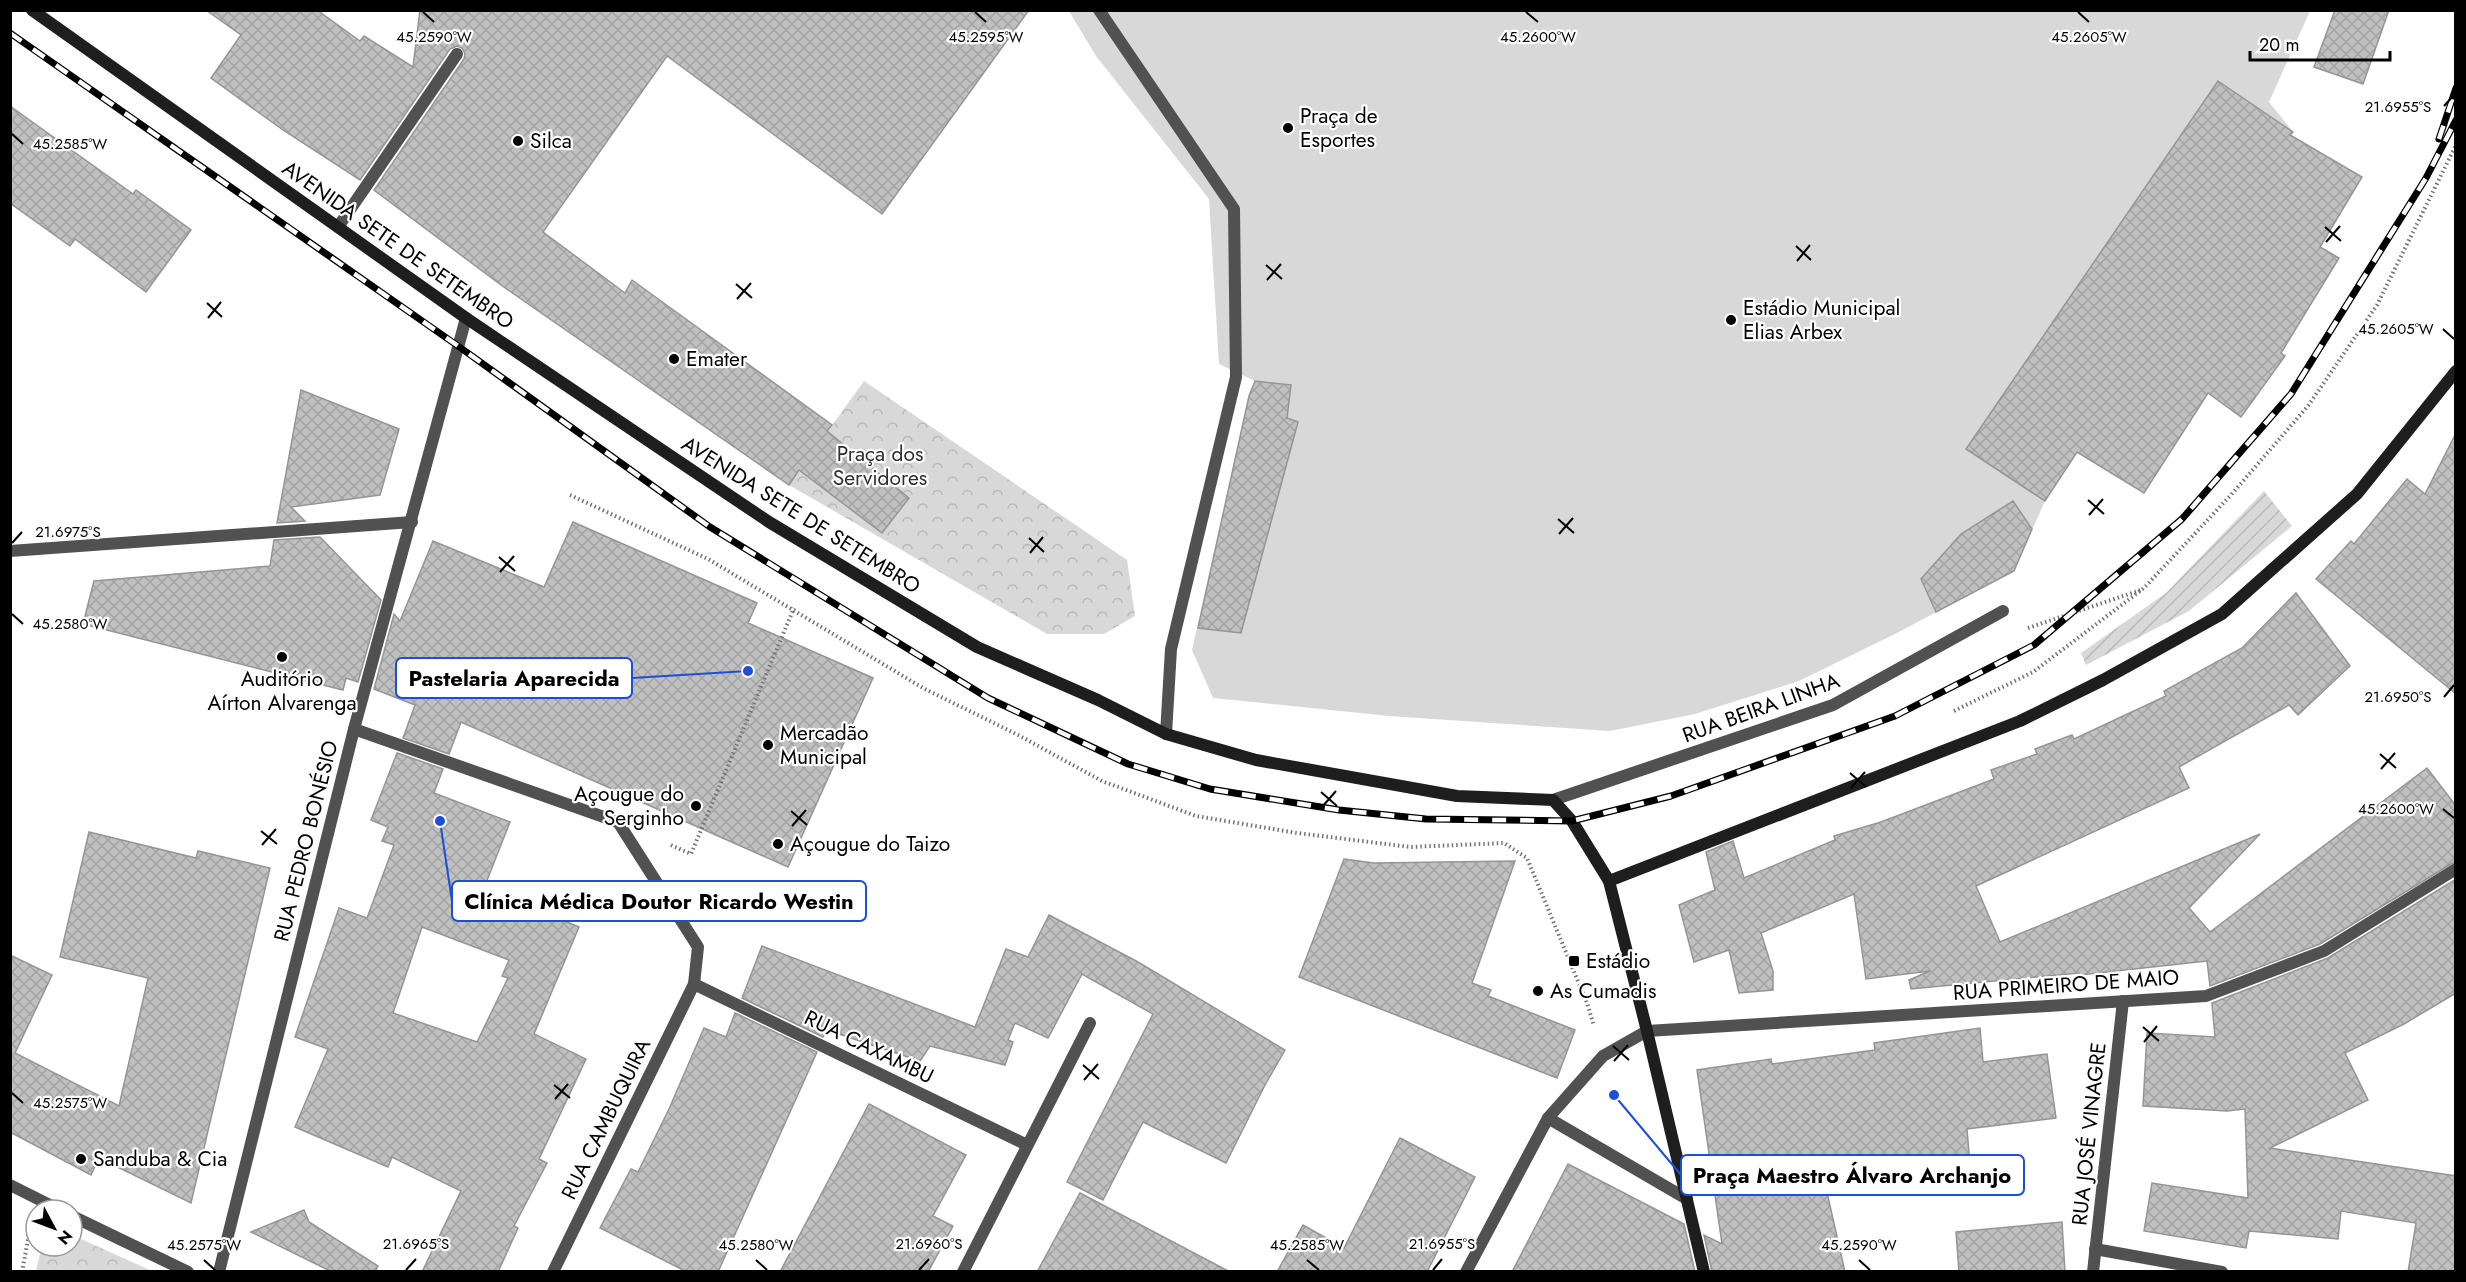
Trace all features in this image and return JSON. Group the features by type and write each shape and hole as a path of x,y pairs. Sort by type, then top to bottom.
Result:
{"main road":[{"name":"AVENIDA SETE DE SETEMBRO","path":"32,10 466,318 769,522 977,647 1098,700 1166,734 1256,760 1456,796 1553,800"},
{"path":"1609,881 2020,722 2103,680 2222,614 2356,494 2456,371"},
{"path":"1553,800 1572,821 1609,881 1704,1272"}],"street":[{"path":"1099,10 1234,209 1236,377 1171,649 1166,734"},
{"path":"338,228 457,54"},
{"name":"RUA PEDRO BONÉSIO","path":"219,1272 354,729 466,318"},
{"path":"10,551 412,522"},
{"name":"RUA BEIRA LINHA","path":"1553,800 1833,705 2003,611"},
{"name":"RUA CAMBUQUIRA","path":"354,729 618,822 698,947 694,984 553,1272"},
{"name":"RUA PRIMEIRO DE MAIO","path":"1647,1031 2206,996 2324,951 2456,869"},
{"name":"RUA CAXAMBU","path":"694,984 1027,1145"},
{"name":"RUA JOSÉ VINAGRE","path":"2093,1272 2123,1001"},
{"path":"963,1272 1090,1023"},
{"path":"1466,1272 1548,1118 1603,1056 1647,1031"},
{"path":"1548,1118 1687,1199"},
{"path":"10,1185 34,1198"},
{"path":"84,1222 188,1272"},
{"path":"2095,1249 2222,1272"}],"path":[{"path":"1948,713 2033,672 2144,588 2230,496 2308,406 2377,305 2456,146"},
{"path":"570,495 708,559 794,608 923,688 1020,736 1102,782 1196,816 1297,833 1410,847 1504,843 1527,858 1587,1003 1603,1056"},
{"path":"2003,611 2021,630 2144,588"},
{"path":"670,845 691,854 794,608"}],"green space":[{"name":"Estádio Municipal Elias Arbex","path":"1069,11 2310,11 2269,102 2293,132 2045,501 2014,571 1897,633 1799,681 1695,714 1610,731 1389,716 1213,698 1192,650 1249,396 1255,381 1219,364 1209,199 1096,56"},
{"name":"Praça dos Servidores","path":"864,381 1127,560 1135,616 1104,634 1047,634 789,485"},
{"path":"2264,491 2292,526 2189,611 2086,665 2081,653 2166,593"},
{"path":"84,1240 152,1271 36,1271 39,1258 84,1258"}],"building":[{"name":"Silca","path":"206,10 317,10 360,41 364,36 413,67 420,10 1029,10 882,214 667,56 543,232 625,293 632,280 832,425 827,431 909,498 882,533 799,470 789,485 501,285 374,190 464,59 465,54 462,48 457,46 450,49 360,180 283,130 211,78 241,35"},
{"path":"2335,10 2389,10 2363,84 2314,67"},
{"path":"2218,81 2293,132 2290,135 2362,177 2320,247 2339,258 2281,353 2285,356 2241,417 2208,393 2144,493 2077,452 2045,501 1966,449"},
{"path":"10,106 133,194 136,190 191,230 146,292 75,239 70,246 10,203"},
{"path":"1255,381 1291,385 1287,418 1298,422 1241,633 1198,628 1249,396"},
{"path":"301,390 399,429 380,495 291,507 305,521 277,523"},
{"path":"2456,433 2456,694 2316,579 2351,541 2354,544 2407,479 2425,494"},
{"path":"2013,501 2032,529 2014,571 1936,612 1921,579 1961,534"},
{"path":"573,522 757,603 748,623 873,678 788,867 461,722 449,754 403,738 415,705 374,689 394,614 400,621 433,541 544,587"},
{"name":"Auditório Aírton Alvarenga","path":"320,537 381,600 358,682 346,678 343,690 83,624 94,581 270,566 274,540"},
{"path":"2296,593 2350,666 2298,715 2289,705 2179,767 2189,788 1976,886 2000,942 2260,834 2189,908 2210,932 2427,768 2456,806 2456,861 2320,944 2210,986 2207,961 2080,975 2079,973 1911,989 1909,980 1930,971 1866,979 1854,894 1761,933 1773,971 1773,990 1739,993 1729,950 1694,962 1679,905 1715,890 1706,852 1733,841 1744,878 1835,840 1834,836 1881,822 1994,779 1991,770 2037,754 2035,749 2072,735 2074,739 2166,696 2164,691 2242,648"},
{"path":"397,753 443,769 434,793 510,822 484,888 579,927 534,1034 586,1059 539,1159 547,1163 514,1226 518,1228 498,1272 422,1272 461,1191 392,1157 388,1167 295,1127 328,1049 295,1037 339,908 367,918 394,845 382,841 388,827 371,820","holes":["422,927 509,960 502,976 508,978 477,1042 393,1013"]},
{"path":"89,832 196,858 198,851 270,868 191,1203 99,1158 91,1175 10,1132 10,955 52,975 15,1053 119,1106 148,978 60,957"},
{"path":"1344,859 1374,863 1515,861 1472,983 1491,990 1488,996 1575,1030 1557,1078 1299,977"},
{"path":"2456,879 2456,993 2404,1024 2345,1053 2368,1100 2270,1148 2456,1176 2456,1272 2408,1272 2416,1223 2341,1211 2338,1239 2249,1231 2246,1248 2144,1231 2152,1183 2248,1198 2245,1109 2227,1111 2143,1106 2147,1033 2215,1037 2212,1003 2328,958"},
{"path":"1049,915 1138,962 1285,1050 1226,1163 1143,1122 1103,1200 1067,1182 1153,1014 1082,974 1048,1038 1015,1023 1008,1040 1013,1042 1005,1065 930,1046 920,1061 827,1030 823,1037 742,998 762,946 975,1027 1006,949 1028,957"},
{"path":"735,1013 817,1052 718,1272 687,1272 600,1228 631,1169 638,1172 669,1109 704,1028 726,1037"},
{"path":"1980,1028 1983,1062 2047,1054 2056,1118 1967,1129 1971,1176 1826,1188 1845,1272 1712,1272 1704,1235 1722,1244 1697,1070 1771,1059 1772,1064 1875,1050 1874,1043"},
{"path":"869,1104 966,1155 933,1216 953,1226 928,1272 780,1272"},
{"path":"1400,1138 1475,1177 1427,1272 1277,1272 1303,1225 1344,1248"},
{"path":"1568,1164 1684,1224 1695,1272 1512,1272"},
{"path":"1080,1193 1230,1272 1037,1272"},
{"path":"304,1210 309,1222 378,1266 375,1272 332,1272 251,1232"},
{"path":"2062,1222 2065,1272 1959,1272 1956,1232"}],"railway":[{"path":"10,33 458,346 710,527 988,698 1128,764 1210,789 1339,810 1426,819 1572,821 1671,796 1895,716 2034,645 2182,519 2291,394 2426,178 2456,120"},
{"path":"2439,139 2456,88"}],"place":[{"name":"Praça de Esportes","path":"1288,128"},
{"name":"Silca","path":"518,141"},
{"name":"Estádio Municipal Elias Arbex","path":"1731,320"},
{"name":"Emater","path":"674,359"},
{"name":"Auditório Aírton Alvarenga","path":"282,657"},
{"name":"Pastelaria Aparecida","path":"748,671"},
{"name":"Mercadão Municipal","path":"768,745"},
{"name":"Açougue do Serginho","path":"696,806"},
{"name":"Clínica Médica Doutor Ricardo Westin","path":"440,821"},
{"name":"Açougue do Taizo","path":"778,844"},
{"name":"Estádio","path":"1574,961"},
{"name":"As Cumadis","path":"1538,991"},
{"name":"Praça Maestro Álvaro Archanjo","path":"1614,1095"},
{"name":"Sanduba & Cia","path":"81,1159"}]}
